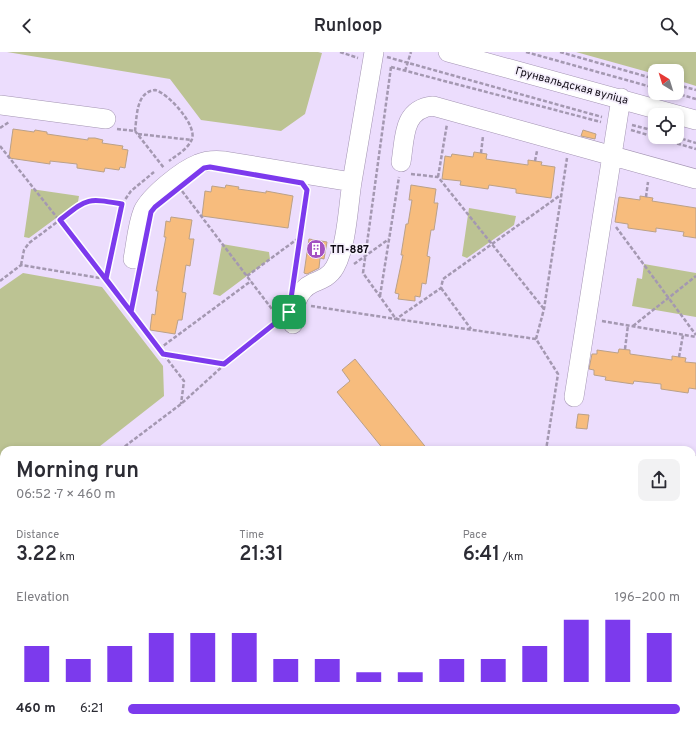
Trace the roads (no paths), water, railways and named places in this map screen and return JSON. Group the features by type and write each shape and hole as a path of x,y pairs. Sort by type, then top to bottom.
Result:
{"street":[{"name":"Грунвальдская вуліца","path":"448,52 621,98 696,120"},
{"path":"293,316 296,301 303,290 326,278 335,266 342,244 373,56"},
{"path":"574,397 621,98"},
{"path":"0,105 106,119"},
{"path":"401,162 408,123 411,116 417,110 432,106 611,154 696,179"},
{"path":"137,263 139,224 147,205 157,193 197,164 209,160 225,161 352,182"}],"place":[{"name":"ТП-887","path":"316,249"}]}
